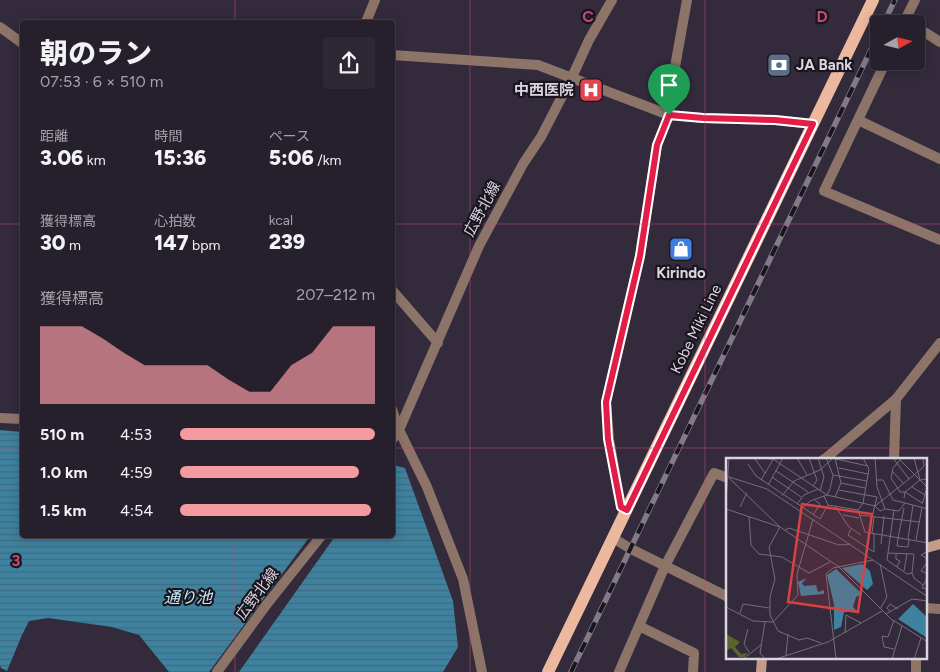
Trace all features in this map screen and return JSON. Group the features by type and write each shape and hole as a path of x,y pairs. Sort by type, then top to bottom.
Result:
{"main road":[{"name":"Kobe Miki Line","path":"548,672 874,0"}],"street":[{"path":"367,20 375,0"},
{"name":"広野北線","path":"395,436 438,343 479,246 523,164 541,137 589,40 612,0"},
{"path":"627,510 621,507 608,439 606,402 640,256 657,145 669,115 670,89 687,0"},
{"path":"908,15 915,0"},
{"path":"0,27 20,42"},
{"path":"925,32 940,42"},
{"path":"395,55 538,65 669,115 775,120 813,124"},
{"path":"882,70 824,190 940,240"},
{"path":"858,120 940,159"},
{"path":"395,293 438,343"},
{"path":"826,458 896,399 940,343"},
{"path":"894,458 896,399"},
{"path":"0,418 20,419"},
{"path":"395,418 427,487 463,579 482,672"},
{"path":"619,672 665,566 714,473 726,477"},
{"name":"広野北線","path":"217,672 267,604 320,538"},
{"path":"613,538 630,549 726,596"},
{"path":"639,626 694,653 693,672"}],"water":[{"name":"通り池","path":"0,430 20,432 20,538 309,538 209,672 169,672 139,635 112,627 48,618 29,621 7,671 1,668"},
{"path":"395,466 405,468 453,601 458,647 443,672 239,672 334,538 395,538"}],"railway":[{"path":"888,15 895,0"},
{"path":"571,672 870,52"}],"place":[{"name":"JA Bank","path":"779,65"},
{"name":"中西医院","path":"591,90"},
{"name":"Kirindo","path":"681,249"}],"route":[{"path":"669,115 775,120 813,124 627,510 621,507 608,439 606,402 640,256 657,145 669,115"}]}
